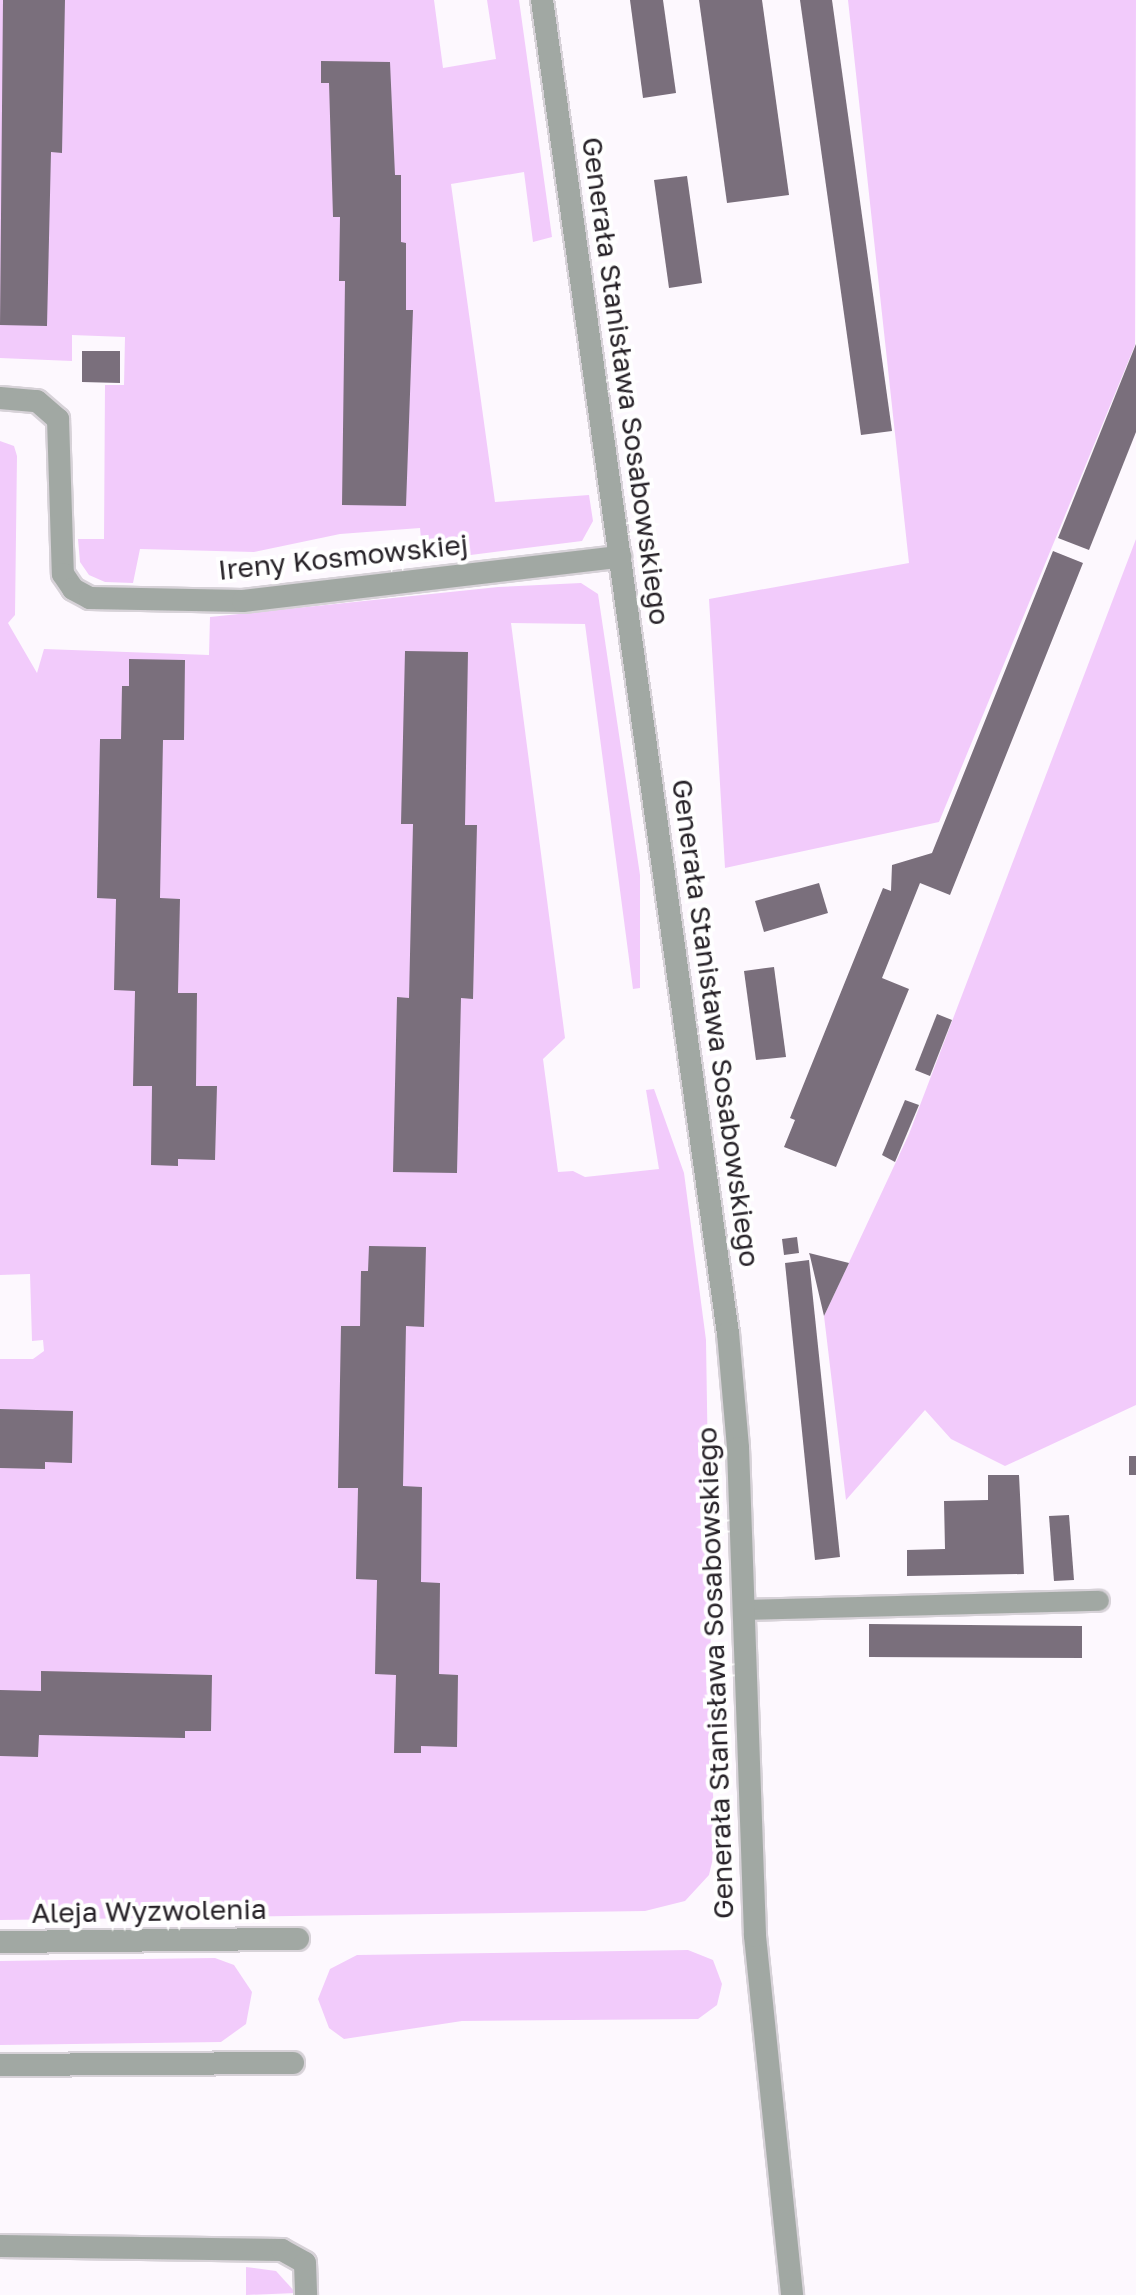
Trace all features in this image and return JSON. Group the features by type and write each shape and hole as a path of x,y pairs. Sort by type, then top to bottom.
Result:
{"street":[{"name":"Generała Stanisława Sosabowskiego","path":"542,0 728,1333 744,1610 755,1936 765,2060 792,2295"},
{"name":"Ireny Kosmowskiej","path":"0,398 37,401 58,419 63,574 73,589 90,598 243,601 620,557"},
{"name":"Aleja Wyzwolenia","path":"0,1942 298,1939"},
{"path":"0,2065 293,2063"},
{"path":"0,2246 282,2250 305,2263 306,2295"}],"lane":[{"path":"744,1610 1099,1601"}],"shaded area":[{"path":"0,0 434,0 443,68 496,59 487,0 519,0 552,237 533,242 524,172 451,184 495,502 589,495 593,521 582,541 423,561 420,528 340,534 254,552 140,549 133,583 105,582 89,575 80,562 78,539 104,539 105,385 124,385 125,337 72,335 72,361 0,358"},
{"path":"848,0 1136,0 1135,345 939,822 725,868 709,599 909,563"},
{"path":"0,441 14,446 17,456 15,615 8,623 37,673 44,649 209,655 210,617 498,587 581,583 598,594 640,875 640,988 633,989 585,624 511,623 565,1038 543,1059 558,1172 573,1171 585,1177 659,1169 646,1090 654,1089 684,1173 706,1340 714,1854 709,1875 685,1901 645,1911 0,1920 0,1359 33,1359 44,1351 43,1340 32,1341 30,1274 0,1275"},
{"path":"1136,539 1136,1405 1005,1466 951,1439 925,1410 846,1500 824,1316 909,1134"},
{"path":"688,1950 713,1960 722,1984 717,2005 698,2019 462,2021 344,2039 329,2028 318,1999 330,1969 357,1955"},
{"path":"215,1958 234,1965 252,1992 246,2024 221,2042 0,2045 0,1961"},
{"path":"246,2267 276,2271 296,2293 246,2295"}],"building":[{"path":"3,0 65,0 62,153 51,152 47,326 0,325"},
{"path":"630,0 663,0 676,93 643,98"},
{"path":"699,0 762,0 789,195 727,203"},
{"path":"800,0 832,0 892,431 861,435"},
{"path":"321,61 390,62 395,175 401,175 401,242 406,243 406,310 413,310 406,506 342,505 345,281 339,281 340,217 333,217 329,83 321,83"},
{"path":"687,176 702,283 669,288 654,180"},
{"path":"1136,344 1136,432 1089,550 1058,538"},
{"path":"82,351 120,351 120,383 82,382"},
{"path":"1053,551 1083,563 950,895 920,883 882,978 909,989 836,1167 784,1147 795,1120 790,1118 883,888 891,891 892,865 932,853"},
{"path":"405,651 468,652 465,825 477,825 473,999 461,998 457,1173 393,1172 397,997 409,998 413,824 401,824"},
{"path":"129,659 185,660 184,740 163,740 160,898 180,899 178,993 197,993 196,1086 217,1086 215,1160 178,1159 178,1166 151,1165 152,1086 133,1086 135,991 114,990 116,899 97,898 100,739 121,739 122,686 129,686"},
{"path":"819,883 828,913 764,932 755,901"},
{"path":"774,967 786,1057 756,1060 744,971"},
{"path":"937,1014 952,1020 930,1076 915,1070"},
{"path":"905,1100 919,1105 895,1162 882,1155"},
{"path":"797,1237 799,1253 784,1255 782,1239"},
{"path":"369,1246 426,1247 424,1327 406,1326 403,1486 422,1487 421,1582 440,1583 439,1674 458,1675 457,1747 421,1746 421,1753 394,1753 396,1675 375,1674 377,1580 356,1579 358,1488 338,1488 341,1326 360,1326 361,1271 368,1271"},
{"path":"809,1253 849,1263 824,1316 810,1256"},
{"path":"809,1260 840,1557 815,1560 785,1263"},
{"path":"0,1409 73,1411 72,1463 45,1462 45,1469 0,1468"},
{"path":"1129,1456 1136,1456 1136,1475 1129,1475"},
{"path":"988,1475 1019,1475 1024,1574 907,1576 907,1550 945,1549 944,1501 988,1500"},
{"path":"1069,1515 1074,1580 1054,1581 1049,1516"},
{"path":"869,1624 1082,1626 1082,1658 869,1657"},
{"path":"41,1671 212,1675 211,1731 185,1731 185,1738 39,1735 38,1757 0,1756 0,1690 41,1691"}]}
